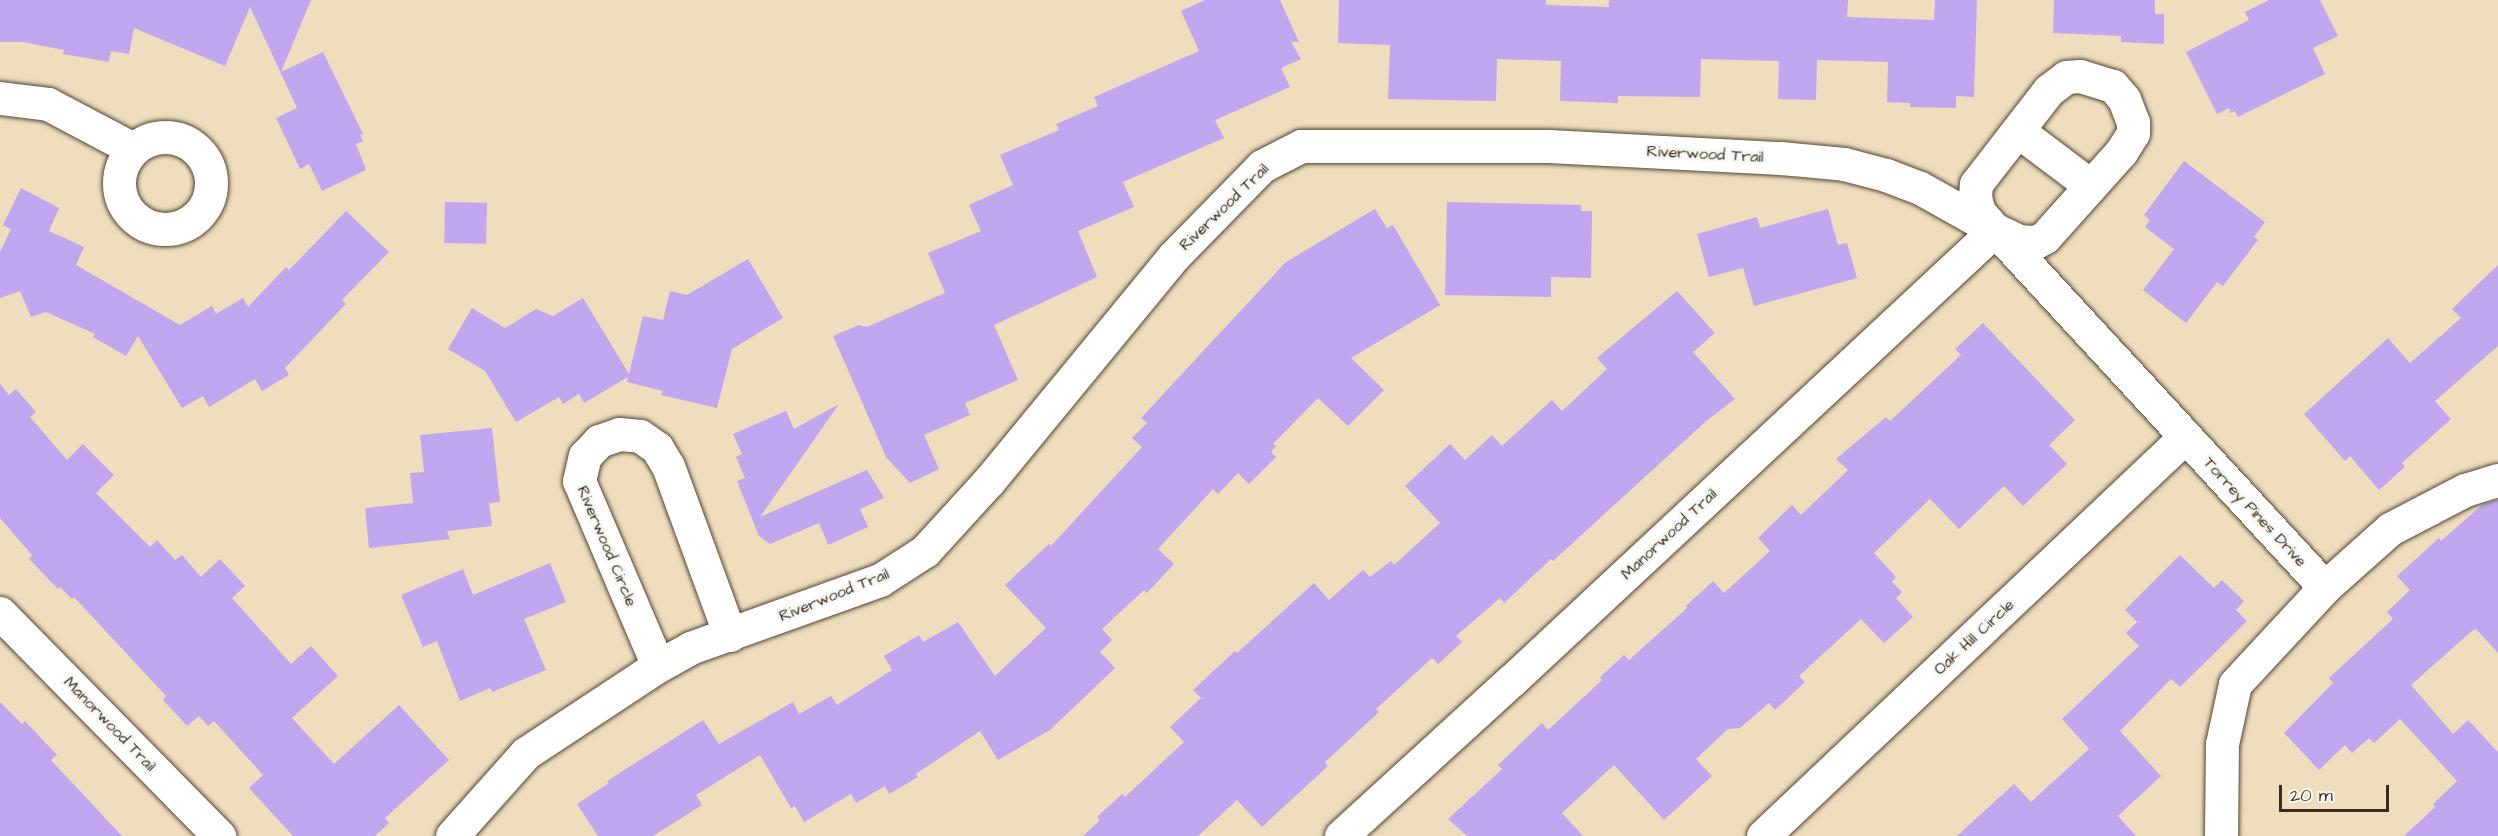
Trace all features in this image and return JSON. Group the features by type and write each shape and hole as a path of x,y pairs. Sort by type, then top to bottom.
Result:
{"street":[{"path":"2066,76 2080,76 2113,86 2124,99 2130,114 2133,133 2121,152 2091,186 2045,237 2036,242 2019,241 1995,230 1979,212 1975,197 1976,184 2049,90 2066,76"},
{"path":"0,98 48,104 133,149"},
{"path":"2018,131 2091,186"},
{"name":"Riverwood Trail","path":"452,836 526,753 658,666 690,648 880,580 925,551 989,481 1173,257 1262,166 1301,146 1549,146 1844,164 1886,175 1920,188 1995,230 2185,437"},
{"name":"Manorwood Trail","path":"1341,836 1511,681 1995,230"},
{"name":"Riverwood Circle","path":"658,666 579,481 585,456 599,441 619,434 640,436 657,448 668,466 730,635"},
{"name":"Torrey Pines Drive","path":"2185,437 2325,587"},
{"name":"Oak Hill Circle","path":"1763,836 2185,437"},
{"path":"2221,836 2222,744 2235,684 2325,587 2390,529 2465,490 2498,480"},
{"name":"Manorwood Trail","path":"0,613 219,836"}],"building":[{"path":"0,0 311,0 281,72 323,52 363,134 360,135 363,141 356,144 366,170 322,191 309,164 300,169 276,118 297,108 250,7 225,66 134,28 129,54 111,51 109,62 63,54 64,50 23,42 0,42"},
{"path":"1205,0 1280,0 1299,42 1291,42 1301,59 1281,68 1290,87 1215,120 1224,138 1123,182 1134,207 1078,231 1097,277 994,325 1018,380 965,403 970,415 924,435 939,469 910,483 886,457 833,336 859,325 867,327 945,293 928,253 981,231 969,205 1013,185 1000,155 1059,130 1056,124 1098,106 1094,97 1199,51 1181,11"},
{"path":"1339,0 1546,0 1546,5 1609,7 1609,0 1848,0 1847,17 1934,20 1935,0 1977,0 1974,97 1956,96 1956,108 1910,107 1910,103 1887,102 1888,62 1817,60 1816,100 1778,99 1779,61 1701,59 1700,97 1618,96 1618,103 1560,101 1561,61 1497,59 1496,101 1388,99 1390,45 1338,43"},
{"path":"2054,0 2155,0 2155,14 2164,14 2164,44 2121,42 2121,36 2053,33"},
{"path":"2269,0 2320,0 2338,36 2313,48 2325,74 2238,117 2235,111 2231,113 2229,108 2217,114 2186,52 2249,20 2245,12"},
{"path":"2184,161 2265,222 2254,237 2258,240 2223,286 2217,282 2186,323 2143,290 2174,249 2145,227 2150,220 2144,215"},
{"path":"21,188 59,208 49,231 84,247 76,265 180,325 212,306 216,314 243,298 248,307 286,267 289,270 346,211 389,252 342,300 346,304 285,368 289,375 262,391 255,379 209,407 203,396 182,408 138,336 126,356 93,337 95,334 46,312 31,317 20,291 0,298 0,252 11,229 3,225"},
{"path":"445,202 487,203 486,244 444,243"},
{"path":"1447,202 1581,205 1581,211 1592,211 1591,278 1551,277 1551,297 1445,295"},
{"path":"1375,209 1387,228 1393,225 1440,305 1351,358 1384,390 1348,426 1318,398 1273,444 1276,446 1271,452 1276,457 1249,484 1238,473 1218,494 1213,489 1158,549 1174,564 1147,593 1144,590 1102,629 1112,640 1100,652 1115,668 1050,730 998,760 980,731 916,774 918,777 889,794 885,786 856,803 851,794 804,822 795,806 791,808 760,755 696,795 702,805 653,836 598,836 577,804 609,783 607,781 703,720 719,744 793,702 799,714 831,696 837,705 892,670 884,656 919,635 923,642 958,622 995,676 1046,628 1005,585 1049,544 1051,546 1142,447 1132,438 1147,423 1141,418 1286,262"},
{"path":"1828,209 1838,245 1847,243 1857,278 1754,306 1743,268 1709,277 1697,234 1757,217 1760,228"},
{"path":"748,259 783,318 732,349 717,408 661,395 663,391 627,382 628,377 584,403 579,394 563,404 559,397 516,422 485,371 448,349 472,308 505,328 536,309 553,316 583,298 629,374 643,316 663,320 670,291 687,295"},
{"path":"2498,265 2498,346 2435,401 2451,419 2402,463 2405,467 2379,490 2350,456 2345,461 2304,414 2388,338 2410,363 2461,318 2452,309"},
{"path":"1677,291 1715,333 1693,352 1735,399 1705,422 1504,603 1500,598 1456,636 1462,642 1438,664 1432,658 1376,709 1379,712 1325,762 1328,766 1262,827 1237,800 1198,836 1083,836 1100,820 1097,817 1122,794 1125,797 1184,742 1170,727 1201,698 1193,690 1235,651 1237,653 1314,583 1329,600 1363,570 1370,577 1391,561 1394,565 1440,523 1405,486 1450,444 1465,460 1492,435 1502,446 1552,400 1562,411 1607,369 1597,358"},
{"path":"1983,323 2075,420 2049,445 2067,464 2023,506 2004,486 1959,529 1930,499 1874,553 1896,577 1892,582 1902,592 1896,598 1913,617 1884,643 1861,619 1799,676 1805,682 1775,710 1769,703 1740,728 1728,729 1696,759 1712,776 1664,820 1614,765 1562,813 1583,836 1467,836 1448,819 1502,769 1498,765 1542,723 1548,730 1602,680 1600,677 1624,655 1629,660 1687,608 1686,606 1713,581 1724,593 1770,551 1758,538 1792,505 1801,515 1848,470 1836,459 1886,417 1890,421 1961,355 1955,349"},
{"path":"0,384 9,395 16,389 36,412 30,417 67,460 83,444 114,475 96,493 150,547 157,540 175,560 182,555 201,577 220,559 245,586 232,598 291,664 311,646 338,676 292,718 334,764 399,705 449,760 385,818 389,823 375,836 293,836 249,788 263,775 214,721 208,726 199,716 187,726 163,700 166,696 74,597 72,599 60,587 58,589 29,559 32,555 0,518"},
{"path":"839,404 760,517 867,470 884,498 860,509 868,527 828,545 819,523 770,544 759,536 737,481 745,478 736,457 742,454 733,434 786,411 794,429"},
{"path":"492,428 500,502 489,503 492,526 447,531 450,539 369,548 365,508 413,503 410,473 424,472 420,435"},
{"path":"2498,500 2498,653 2476,629 2473,630 2411,685 2453,734 2468,720 2498,752 2498,836 2404,836 2435,807 2433,804 2457,781 2400,719 2374,743 2369,738 2352,753 2345,745 2319,770 2284,733 2333,683 2329,678 2393,619 2387,612 2410,590 2397,576 2439,538 2441,541 2482,505"},
{"path":"2180,555 2214,588 2222,580 2244,601 2236,610 2247,621 2180,687 2171,679 2120,731 2161,776 2118,816 2136,836 1957,836 2014,784 2031,802 2089,749 2062,719 2139,646 2126,633 2137,622 2125,610"},
{"path":"550,563 566,602 524,619 546,670 492,692 490,688 460,701 437,641 423,647 401,595 463,569 473,595"},
{"path":"0,702 22,724 25,721 57,755 51,760 122,836 0,836"}]}
